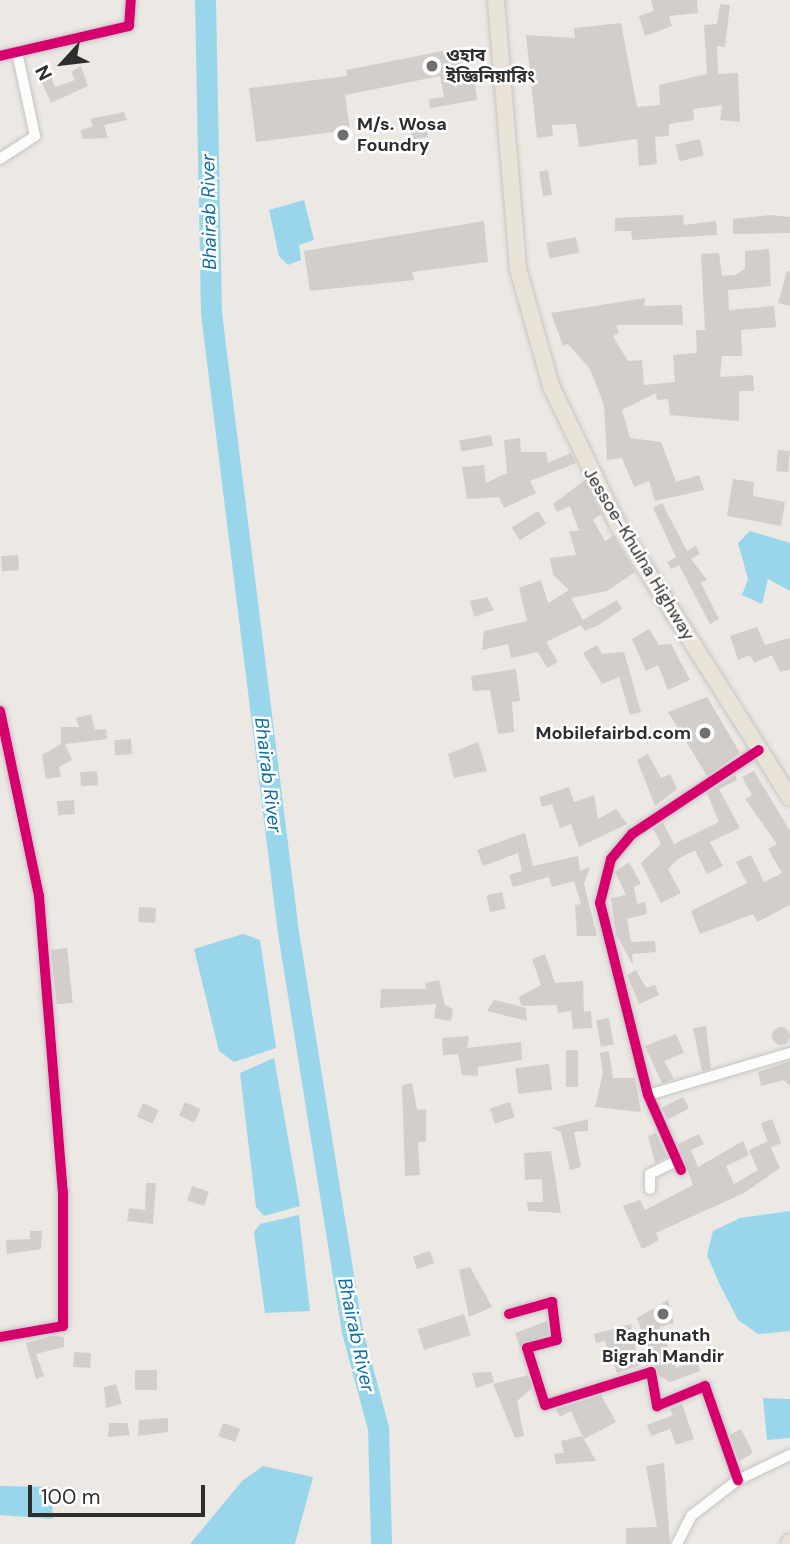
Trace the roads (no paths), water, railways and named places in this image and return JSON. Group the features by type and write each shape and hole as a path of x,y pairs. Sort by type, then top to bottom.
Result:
{"highway":[{"name":"Jessoe-Khulna Highway","path":"496,0 518,269 551,386 619,527 790,798"}],"street":[{"path":"0,56 129,26 131,0"},
{"path":"0,159 35,136 17,52"},
{"path":"0,712 39,896 63,1193 63,1326 0,1337"},
{"path":"650,1189 650,1174 679,1166 648,1095 601,918 611,859 632,834 759,750"},
{"path":"648,1095 790,1053"},
{"path":"509,1314 552,1302 557,1340 527,1348 545,1405 651,1372 657,1406 705,1386 738,1480"},
{"path":"677,1544 691,1516 738,1480 790,1455"}],"water":[{"path":"304,200 314,240 299,245 301,260 288,265 279,256 269,210"},
{"path":"750,531 790,543 790,591 768,579 762,604 742,595 748,579 738,543"},
{"path":"243,934 260,940 276,1048 234,1062 219,1051 194,949"},
{"path":"274,1058 300,1206 264,1216 256,1207 240,1073"},
{"path":"790,1211 790,1331 758,1334 738,1320 720,1285 707,1255 713,1231 740,1218"},
{"path":"299,1215 310,1311 265,1313 254,1232 260,1224"},
{"path":"763,1398 790,1399 790,1438 767,1440"},
{"path":"263,1466 313,1477 295,1544 190,1544 242,1481"},
{"path":"0,1486 51,1487 53,1519 0,1515"}],"waterway":[{"name":"Bhairab River","path":"205,0 211,313 288,932 352,1331 378,1428 381,1544"}],"place":[{"name":"ওহাব ইজ্ঞিনিয়ারিং","path":"432,66"},
{"name":"M/s. Wosa Foundry","path":"343,135"},
{"name":"Mobilefairbd.com","path":"705,733"},
{"name":"Raghunath Bigrah Mandir","path":"663,1314"}]}
